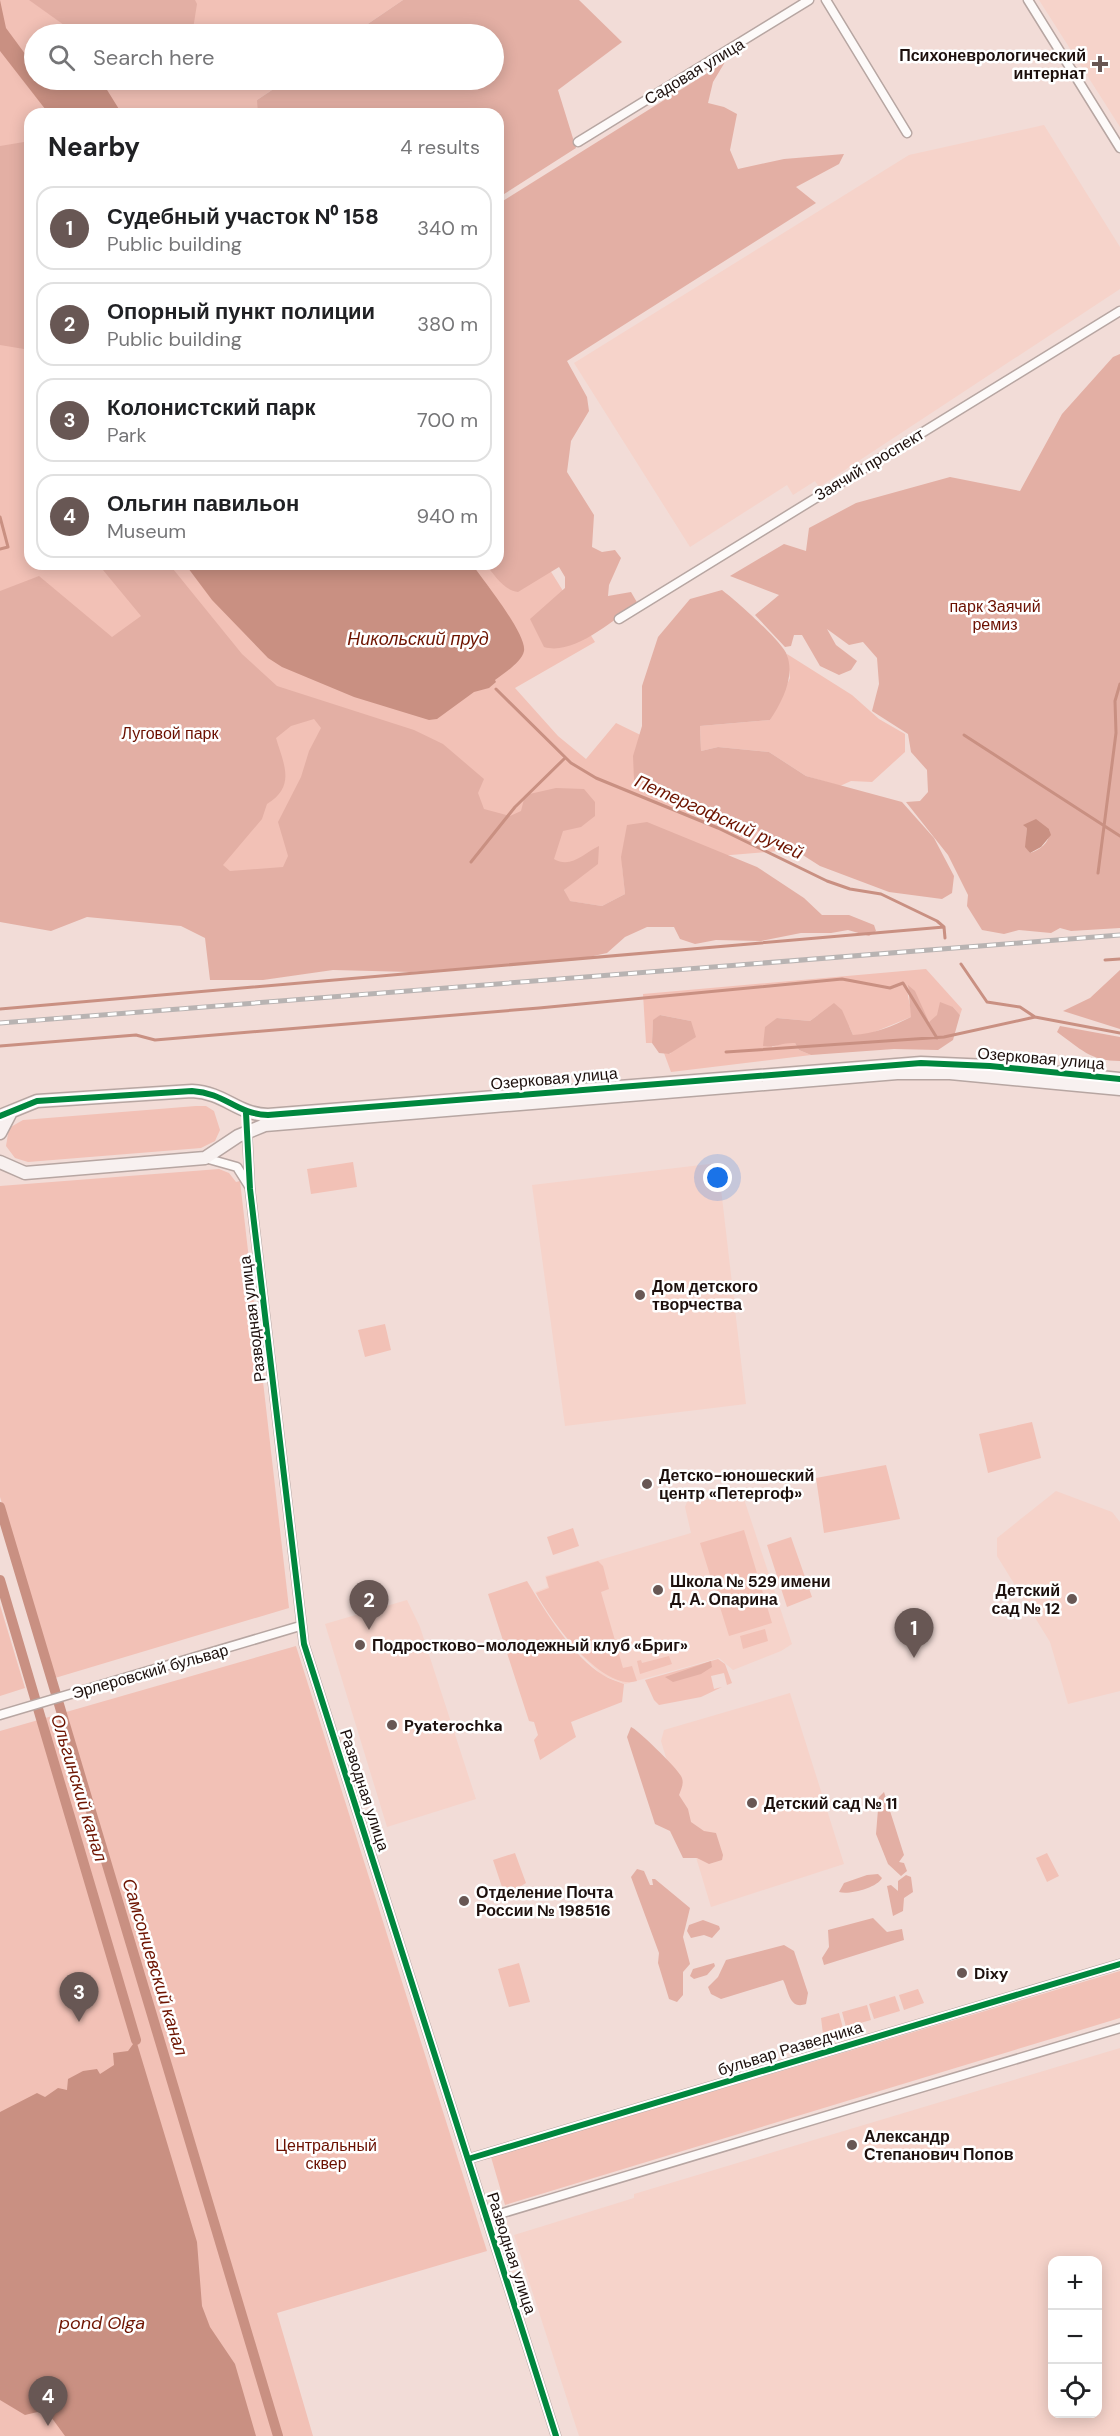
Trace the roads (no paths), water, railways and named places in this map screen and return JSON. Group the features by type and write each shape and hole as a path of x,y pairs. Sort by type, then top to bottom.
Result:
{"street":[{"name":"Садовая улица","path":"578,142 809,0"},
{"path":"826,0 907,133"},
{"path":"1028,0 1120,148"},
{"name":"Заячий проспект","path":"619,619 1120,312"},
{"name":"Озерковая улица","path":"0,1116 16,1107 37,1101 192,1091 217,1095 246,1113 268,1115 927,1063 1120,1079"},
{"name":"Озерковая улица","path":"205,1158 247,1131 265,1125 922,1072 1120,1089"},
{"path":"0,1133 7,1117 16,1107"},
{"path":"246,1113 247,1131"},
{"name":"Разводная улица","path":"247,1131 250,1189 300,1626 556,2436"},
{"path":"0,1149 4,1159 14,1170"},
{"name":"Озерковая улица","path":"0,1161 14,1170 25,1173 205,1158 237,1167 250,1189"},
{"name":"Эрлеровский бульвар","path":"0,1715 300,1626"},
{"name":"бульвар Разведчика","path":"468,2159 1120,1964"},
{"path":"486,2218 1120,2028"}],"water":[{"path":"0,0 6,28 24,52 24,82 0,51"},
{"path":"30,90 107,90 118,108 44,108"},
{"name":"Никольский пруд","path":"190,570 476,570 512,620 519,632 524,651 516,663 489,688 474,692 437,719 429,720 354,697 282,667 268,658 212,600"},
{"path":"1036,819 1049,829 1051,835 1041,847 1030,853 1025,847 1027,828 1023,825"},
{"name":"pond Olga","path":"136,2040 197,2242 202,2306 210,2327 235,2364 256,2436 65,2436 46,2410 25,2415 0,2400 0,2112 37,2093 45,2097 58,2088 67,2090 68,2079 83,2071 97,2069 100,2074 114,2065 113,2053 128,2051"}],"waterway":[{"path":"0,517 8,547 0,549"},
{"path":"1098,873 1116,733 1115,701 1120,684"},
{"name":"Петергофский ручей","path":"496,689 571,763 596,778 718,828 827,881 850,889 881,894 937,921 944,927 945,938"},
{"path":"964,735 1120,836"},
{"path":"471,862 515,807 565,758"},
{"path":"0,1009 944,927"},
{"path":"1105,960 1120,959"},
{"name":"Петергофский ручей","path":"961,964 987,1002 1020,1007 1035,1017 1120,1033"},
{"path":"0,1046 136,1035 155,1040 539,1008 842,979 890,988 903,983 937,1038"},
{"path":"726,1052 944,1037 1035,1017"},
{"name":"Самсониевский канал","path":"0,1507 278,2436"},
{"name":"Ольгинский канал","path":"0,1580 136,2040"}],"railway":[{"path":"0,1023 1120,935"}],"place":[{"name":"Психоневрологический интернат","path":"1100,64"},
{"name":"Дом детского творчества","path":"640,1295"},
{"name":"Детско-юношеский центр «Петергоф»","path":"647,1484"},
{"name":"Школа № 529 имени Д. А. Опарина","path":"658,1590"},
{"name":"Детский сад № 12","path":"1072,1599"},
{"name":"Опорный пункт полиции","path":"369,1630"},
{"name":"Подростково-молодежный клуб «Бриг»","path":"360,1645"},
{"name":"Судебный участок N⁰ 158","path":"914,1658"},
{"name":"Pyaterochka","path":"392,1725"},
{"name":"Детский сад № 11","path":"752,1803"},
{"name":"Отделение Почта России № 198516","path":"464,1901"},
{"name":"Dixy","path":"962,1973"},
{"name":"Колонистский парк","path":"79,2022"},
{"name":"Александр Степанович Попов","path":"852,2145"},
{"name":"Ольгин павильон","path":"48,2426"}],"park label":[{"name":"парк Заячий ремиз","path":"995,615"},
{"name":"Луговой парк","path":"170,733"},
{"name":"Центральный сквер","path":"326,2154"}]}
